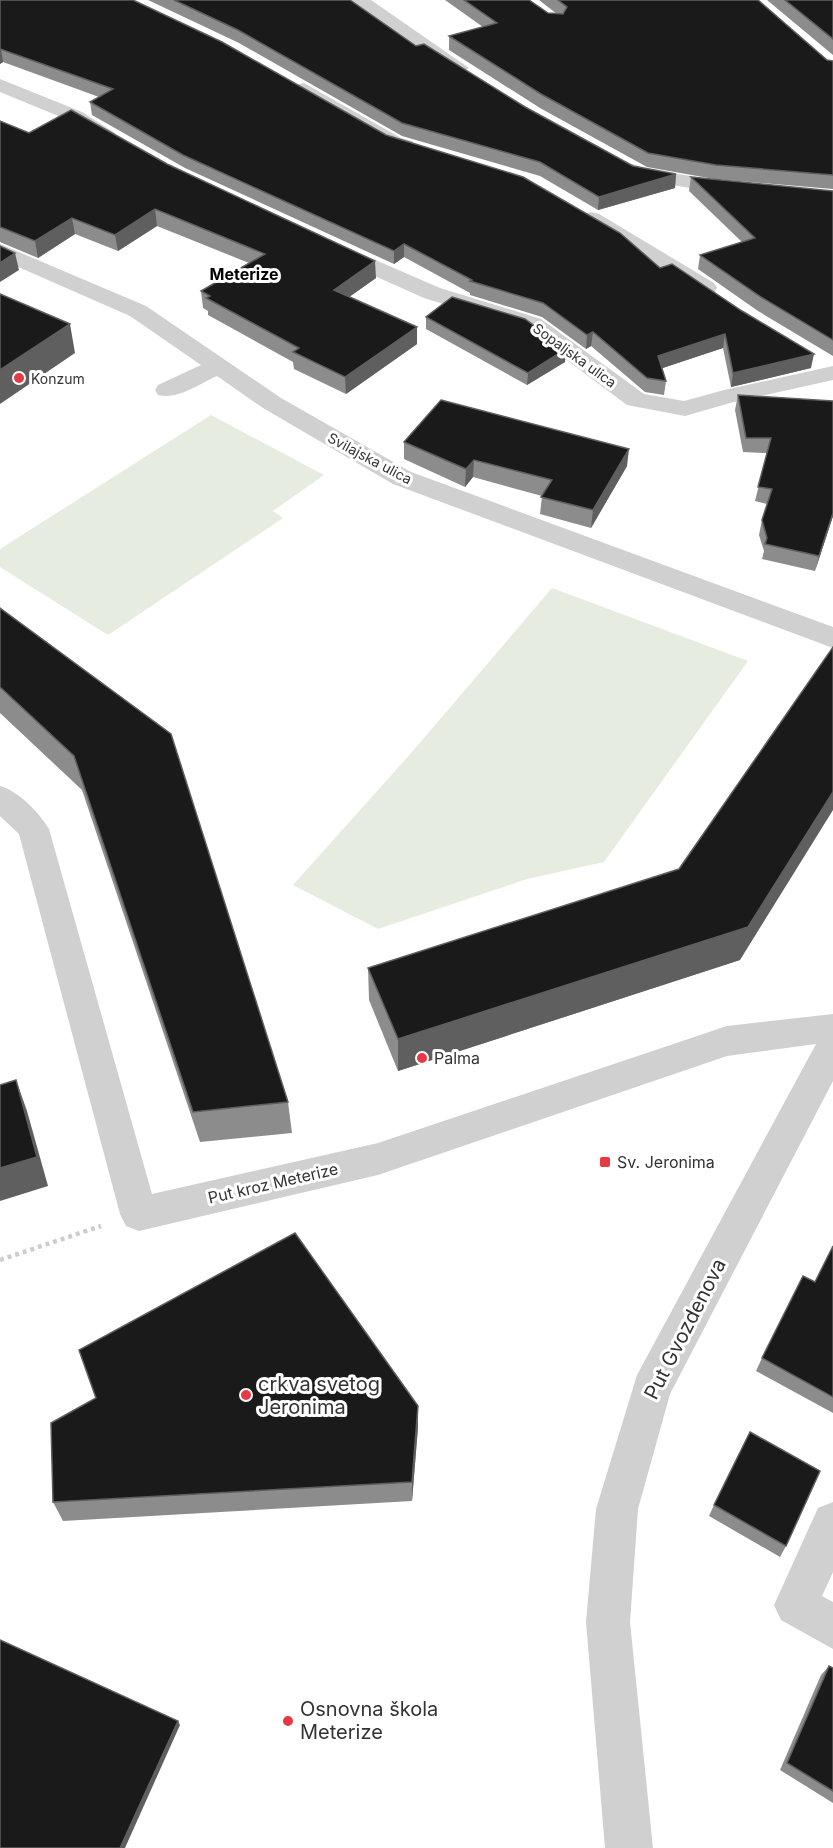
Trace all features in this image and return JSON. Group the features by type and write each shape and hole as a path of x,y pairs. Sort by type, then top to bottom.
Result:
{"street":[{"path":"359,0 476,79"},
{"path":"287,80 394,142 427,152"},
{"path":"0,86 75,116 126,145"},
{"path":"620,163 640,174 750,190"},
{"path":"572,208 695,280 722,299"},
{"name":"Sopaljska ulica","path":"315,240 432,293 533,324 636,400 685,409 724,397 833,371"},
{"name":"Svilajska ulica","path":"0,251 138,311 300,420 402,478 833,639"},
{"name":"Sopaljska ulica","path":"814,358 833,371"},
{"path":"166,390 219,366"},
{"path":"0,797 33,829 139,1214"},
{"name":"Put kroz Meterize","path":"139,1214 378,1159 727,1041 833,1028"},
{"name":"Put Gvozdenova","path":"629,1848 608,1622 617,1509 651,1389 833,1047"},
{"path":"833,1523 796,1605 833,1627"}],"path":[{"path":"0,1260 139,1214"}],"shaded area":[{"path":"211,415 324,475 273,511 283,518 108,635 0,567 0,549"},
{"path":"552,588 748,661 604,862 527,879 378,929 293,885 412,752"}],"building":[{"path":"0,0 133,0 222,42 386,135 523,177 620,233 660,268 672,264 742,311 814,354 733,373 725,334 658,356 666,381 647,378 593,332 587,335 543,303 470,281 472,280 404,244 394,251 183,155 90,102 113,89 0,49"},
{"path":"174,0 350,0 416,46 424,44 525,107 633,166 676,174 599,197 540,162 402,123 238,30"},
{"path":"464,0 529,0 548,13 563,14 567,7 558,0 758,0 827,60 833,61 833,175 716,165 648,153 541,94 449,36 497,23"},
{"path":"785,0 833,0 833,39"},
{"path":"71,110 167,164 375,261 334,290 417,327 345,377 293,352 299,348 206,298 210,296 201,291 265,254 155,209 115,235 72,218 35,241 0,227 0,121 29,133"},
{"path":"691,177 833,191 833,340 761,297 700,255 755,238"},
{"path":"0,246 15,253 0,263"},
{"path":"0,294 70,324 0,370"},
{"path":"452,297 525,319 566,349 528,373 426,317"},
{"path":"738,395 833,401 833,513 819,556 765,544 767,538 762,520 772,489 758,487 771,438 746,438"},
{"path":"441,400 629,449 593,510 541,497 552,480 474,460 466,469 404,442"},
{"path":"0,608 171,734 288,1102 193,1112 74,756 0,687"},
{"path":"833,647 833,792 748,927 398,1039 368,968 679,869"},
{"path":"16,1080 37,1157 0,1168 0,1085"},
{"name":"crkva svetog Jeronima","path":"295,1233 418,1406 412,1482 53,1502 51,1423 96,1398 79,1350"},
{"path":"833,1246 833,1397 762,1358 803,1276 815,1282"},
{"path":"750,1432 820,1471 786,1546 714,1505"},
{"path":"0,1640 178,1721 120,1848 0,1848"},
{"path":"829,1666 833,1668 833,1791 787,1763"}],"place":[{"name":"Konzum","path":"19,378"},
{"name":"Palma","path":"422,1058"},
{"name":"Sv. Jeronima","path":"605,1162"},
{"name":"crkva svetog Jeronima","path":"246,1395"},
{"name":"Osnovna škola Meterize","path":"288,1721"}],"district":[{"name":"Meterize","path":"244,274"}]}
